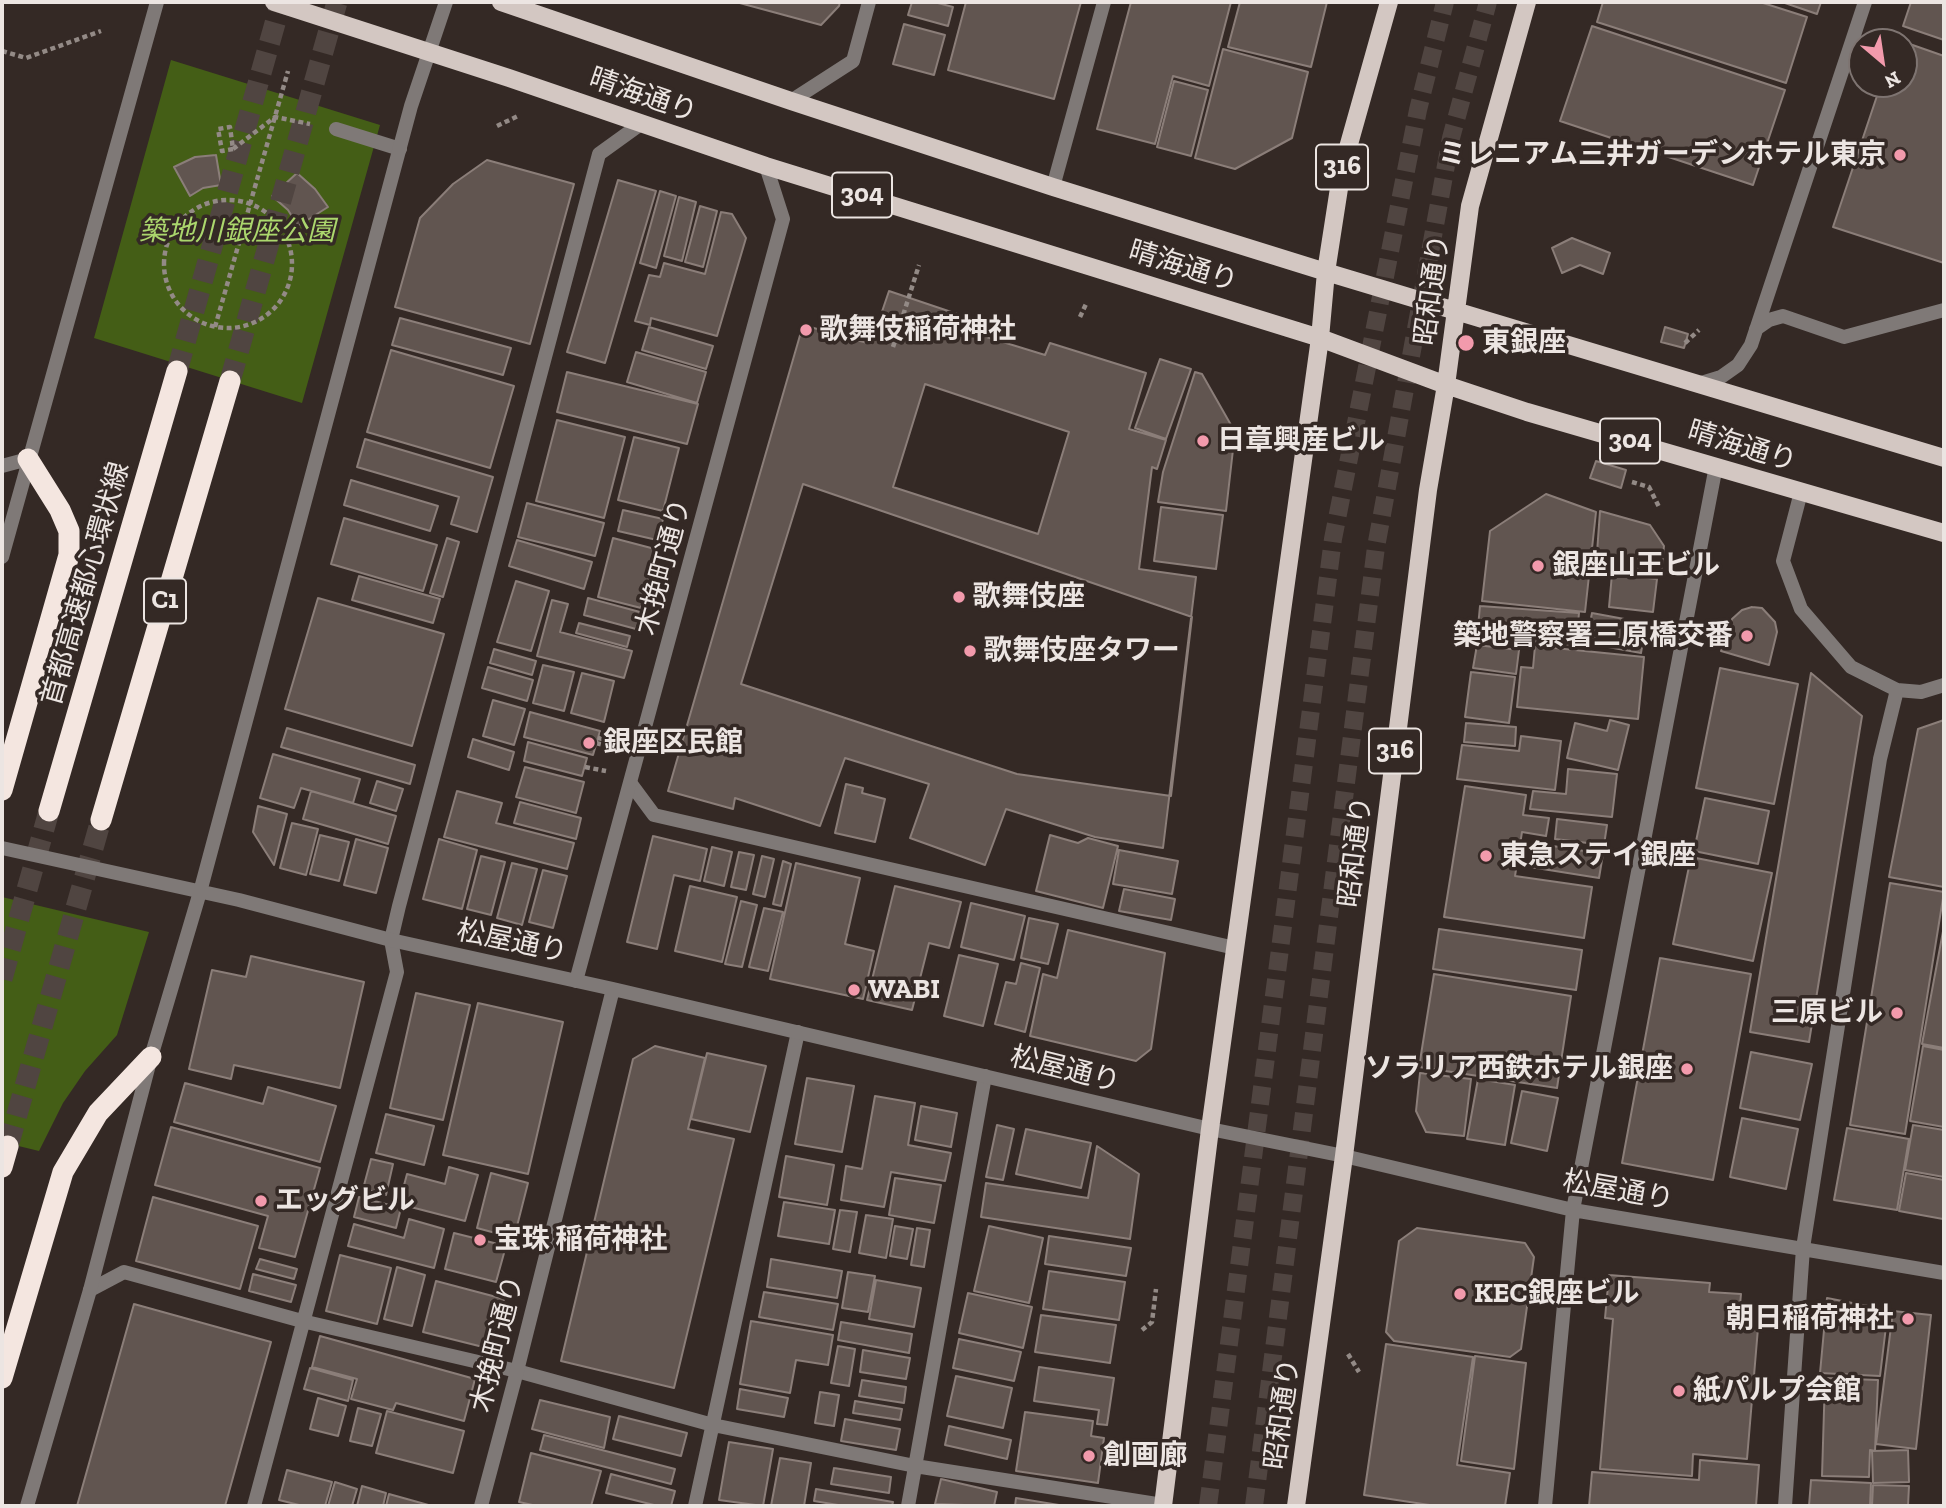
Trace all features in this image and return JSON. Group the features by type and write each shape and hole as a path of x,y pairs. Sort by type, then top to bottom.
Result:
{"highway":[{"name":"首都高速都心環状線","path":"49,811 177,371"},
{"name":"C1","path":"101,820 230,381"},
{"path":"2,790 69,555 69,531 60,510 28,459"},
{"path":"2,1378 64,1172 98,1113 151,1058"},
{"path":"2,1167 8,1146"}],"main road":[{"name":"晴海通り","path":"274,2 766,166 1320,338 1527,412 1944,533"},
{"name":"晴海通り","path":"501,2 1053,187"},
{"name":"316","path":"1163,1506 1210,1129 1320,338 1325,272 1342,169 1390,2"},
{"name":"昭和通り","path":"1296,1506 1344,1156 1427,504 1457,311 1470,206 1527,2"},
{"name":"304","path":"1053,187 1325,272"},
{"name":"晴海通り","path":"1325,272 1944,458"}],"street":[{"path":"2,557 157,2"},
{"path":"27,1506 90,1290 151,1058 200,892 400,149 446,2"},
{"path":"791,101 853,61 869,2"},
{"path":"1053,187 1104,2"},
{"path":"1698,384 1721,377 1738,365 1752,345 1865,2"},
{"path":"254,1506 397,972 391,940 599,154 642,123"},
{"path":"336,129 400,149"},
{"name":"木挽町通り","path":"576,981 783,219 766,166"},
{"path":"1756,329 1769,320 1783,317 1844,337 1944,310"},
{"path":"2,466 28,459"},
{"path":"1545,1506 1573,1210 1716,466"},
{"path":"1801,492 1783,561 1801,609 1851,667 1896,690 1921,692 1944,685"},
{"path":"1785,1506 1803,1248 1880,759 1896,690"},
{"path":"631,784 654,816 1235,948"},
{"name":"松屋通り","path":"2,848 181,887 391,940 613,989 1210,1129 1344,1156 1573,1210 1944,1273"},
{"name":"木挽町通り","path":"481,1506 613,989"},
{"path":"695,1506 798,1032"},
{"path":"908,1506 985,1076"},
{"path":"90,1290 124,1272 302,1321 517,1371 713,1425 915,1466 1163,1506"}],"path":[{"path":"2,51 26,58 101,31"},
{"path":"215,327 288,71"},
{"path":"497,126 518,115 526,117"},
{"path":"233,149 230,127 218,129 222,151 233,149 275,117 336,129"},
{"path":"229,200 250,204 269,214 283,230 291,249 292,271 287,292 274,309 257,322 237,328 215,327 195,320 179,307 168,289 163,268 166,247 175,228 190,212 208,203 229,200"},
{"path":"893,347 919,265"},
{"path":"1080,317 1086,304"},
{"path":"1685,343 1699,330"},
{"path":"1632,482 1649,487 1659,507"},
{"path":"606,746 597,740 607,740 616,748"},
{"path":"585,767 610,772"},
{"path":"1142,1330 1152,1322 1156,1289"},
{"path":"1346,1352 1359,1373"}],"green space":[{"name":"築地川銀座公園","path":"171,60 380,125 302,403 94,338"},
{"path":"2,897 149,932 117,1035 85,1071 63,1103 39,1151 2,1142"}],"building":[{"path":"736,2 840,2 821,25"},
{"path":"912,2 934,2 953,7 948,26 908,15"},
{"path":"966,2 1081,2 1054,99 948,70"},
{"path":"1131,2 1231,2 1209,86 1173,76 1155,144 1097,129"},
{"path":"1240,2 1327,2 1311,67 1228,47"},
{"path":"1603,2 1760,2 1807,17 1786,83 1597,22"},
{"path":"1782,2 1821,2 1817,14"},
{"path":"1911,2 1944,2 1944,40 1918,31 1918,28 1903,26"},
{"path":"904,24 945,35 934,75 893,64"},
{"path":"1592,26 1785,90 1753,185 1560,121"},
{"name":"ミレニアム三井ガーデンホテル東京","path":"1918,47 1944,56 1944,263 1833,227 1876,98 1918,98"},
{"path":"1223,49 1308,72 1292,138 1235,169 1195,158"},
{"path":"1174,81 1208,90 1191,156 1157,147"},
{"path":"216,155 221,185 203,188 190,196 174,167 195,157"},
{"path":"487,160 574,184 530,344 395,307 420,218 453,184"},
{"path":"297,173 315,189 328,207 298,226 288,210 272,196"},
{"path":"618,180 656,191 605,363 567,352"},
{"path":"660,191 676,196 656,268 640,263"},
{"path":"679,197 696,202 682,261 664,256"},
{"path":"700,206 717,211 703,267 685,262"},
{"path":"721,212 732,214 746,238 717,336 651,318 650,325 635,321 649,275 660,277 664,263 705,274"},
{"path":"1572,238 1610,253 1603,274 1580,265 1562,273 1552,248"},
{"name":"歌舞伎座","path":"889,291 984,323 980,335 1045,355 1050,343 1146,373 1129,429 1166,440 1157,469 1152,467 1139,569 1196,577 1163,848 1095,837 1006,809 985,865 910,838 929,784 845,758 820,826 735,798 733,809 668,791 803,325 871,344","holes":["925,384 1069,432 1038,534 893,487"]},
{"path":"400,318 511,348 503,375 392,345"},
{"path":"649,327 713,346 706,369 642,350"},
{"path":"1665,327 1688,334 1684,348 1661,342"},
{"path":"391,350 514,386 490,468 367,432"},
{"path":"636,352 706,372 697,403 627,382"},
{"path":"1160,359 1191,369 1166,439 1135,428"},
{"path":"567,372 698,404 687,444 557,412"},
{"name":"日章興産ビル","path":"1195,372 1202,374 1235,432 1226,511 1158,502 1163,472"},
{"path":"557,420 625,437 604,518 536,501"},
{"path":"634,437 679,448 663,511 618,500"},
{"path":"365,439 493,477 477,532 451,524 459,497 357,467"},
{"path":"1596,461 1626,470 1621,488 1590,478"},
{"path":"351,480 438,506 430,531 344,505"},
{"name":"歌舞伎座タワー","path":"803,484 1192,617 1171,796 1017,774 741,684"},
{"name":"銀座山王ビル","path":"1546,494 1596,512 1585,612 1482,601 1490,531"},
{"path":"527,503 604,523 595,556 518,537"},
{"path":"1161,507 1223,515 1216,569 1154,561"},
{"path":"623,510 663,519 657,540 618,531"},
{"path":"1600,511 1650,525 1664,546 1661,574 1596,567"},
{"path":"344,518 437,545 423,591 331,564"},
{"path":"447,538 459,542 443,597 430,593"},
{"path":"613,538 655,549 641,608 598,597"},
{"path":"517,540 592,562 584,589 509,566"},
{"path":"1612,574 1657,579 1653,612 1609,607"},
{"path":"359,576 440,599 433,623 352,600"},
{"path":"516,581 549,591 531,651 497,642"},
{"path":"318,598 444,634 412,746 285,709"},
{"path":"588,598 640,612 636,629 584,615"},
{"path":"552,600 568,604 560,632 632,651 624,678 537,656"},
{"path":"1480,606 1579,613 1576,645 1477,638"},
{"path":"1762,608 1775,622 1777,632 1769,665 1721,651 1732,619 1742,610"},
{"path":"1592,613 1646,623 1641,653 1586,643"},
{"path":"579,623 630,636 627,647 576,633"},
{"path":"1477,645 1519,650 1516,674 1473,668"},
{"path":"1535,646 1644,657 1638,719 1517,707 1521,667 1533,668"},
{"path":"494,649 536,661 532,675 490,663"},
{"path":"543,665 574,672 564,711 533,703"},
{"path":"488,667 533,680 527,701 482,688"},
{"path":"1720,668 1798,684 1774,804 1696,788"},
{"path":"1471,672 1515,677 1509,723 1465,717"},
{"path":"582,673 614,681 604,722 571,713"},
{"path":"1811,673 1862,716 1809,1042 1750,1032"},
{"path":"493,700 525,709 514,745 483,736"},
{"path":"530,712 600,731 593,755 524,737"},
{"path":"1610,720 1629,725 1618,770 1567,758 1575,723 1607,731"},
{"path":"1944,720 1944,887 1889,877 1918,729"},
{"path":"1466,723 1516,727 1515,746 1464,742"},
{"path":"287,728 415,765 410,784 281,747"},
{"path":"1521,736 1561,741 1555,790 1457,779 1462,745 1519,751"},
{"path":"473,739 514,752 509,770 468,757"},
{"path":"528,742 587,758 582,776 524,761"},
{"path":"273,754 360,779 353,803 301,788 294,808 260,798"},
{"path":"525,767 584,782 576,813 516,797"},
{"path":"1568,769 1617,774 1612,817 1530,809 1533,791 1566,794"},
{"path":"377,781 403,789 396,811 370,803"},
{"path":"846,784 863,788 862,793 885,799 875,842 835,833"},
{"name":"東急ステイ銀座","path":"1465,786 1526,795 1523,815 1549,818 1546,836 1522,832 1515,876 1592,887 1584,938 1444,917"},
{"path":"311,791 396,816 388,844 303,819"},
{"path":"457,791 502,803 496,823 574,843 567,869 444,837"},
{"path":"1705,798 1769,811 1758,864 1694,851"},
{"path":"520,802 581,818 576,839 514,823"},
{"path":"258,806 287,814 274,865 253,832"},
{"path":"1557,819 1607,825 1604,845 1555,839"},
{"path":"292,823 318,829 306,875 280,868"},
{"path":"320,835 349,842 339,881 310,874"},
{"path":"1050,835 1078,843 1088,838 1118,846 1103,908 1036,891"},
{"path":"653,836 707,849 700,881 674,875 657,949 627,942"},
{"path":"356,839 388,848 376,893 344,885"},
{"path":"439,839 477,850 462,909 423,899"},
{"path":"1534,843 1603,854 1599,878 1530,867"},
{"path":"712,847 732,852 724,886 704,881"},
{"path":"1119,850 1178,861 1172,894 1113,884"},
{"path":"739,852 754,855 746,890 731,887"},
{"path":"481,856 505,862 491,915 467,909"},
{"path":"762,856 774,859 765,897 753,894"},
{"path":"1691,857 1772,873 1753,961 1673,944"},
{"path":"783,861 791,864 781,906 773,904"},
{"path":"512,863 537,869 522,925 497,918"},
{"path":"796,863 860,878 845,944 874,951 863,999 770,979"},
{"path":"543,870 567,876 553,928 529,922"},
{"name":"三原ビル","path":"1890,883 1944,892 1905,1134 1850,1125"},
{"path":"690,886 737,897 722,962 675,951"},
{"path":"895,886 961,902 949,948 929,943 912,1010 867,1000"},
{"path":"1124,889 1175,899 1171,920 1119,911"},
{"path":"741,901 757,905 742,967 725,964"},
{"path":"971,903 1025,916 1014,960 961,947"},
{"path":"764,908 783,912 768,971 749,967"},
{"path":"1029,918 1058,924 1048,964 1021,958"},
{"path":"1944,926 1944,1048 1922,1044"},
{"path":"1439,929 1582,950 1576,990 1433,969"},
{"path":"1068,930 1165,953 1151,1049 1136,1061 1030,1036 1043,974 1057,978"},
{"path":"959,955 998,964 983,1026 944,1016"},
{"path":"251,956 364,982 340,1088 234,1065 231,1079 189,1069 212,970 246,977"},
{"name":"ソラリア西鉄ホテル銀座","path":"1660,958 1751,974 1713,1180 1622,1163"},
{"path":"1021,963 1040,968 1025,1032 995,1024 1006,982 1016,984"},
{"path":"1434,974 1571,996 1557,1088 1419,1067"},
{"path":"416,993 470,1005 443,1120 390,1108"},
{"path":"478,1003 563,1022 528,1174 443,1155"},
{"path":"655,1046 705,1058 688,1129 734,1139 674,1388 561,1361 633,1059"},
{"path":"1923,1046 1944,1050 1944,1127 1910,1121"},
{"path":"1751,1052 1812,1064 1800,1120 1740,1108"},
{"path":"707,1053 766,1066 750,1132 691,1119"},
{"path":"1420,1073 1471,1079 1464,1136 1426,1132 1416,1111"},
{"path":"807,1078 854,1086 842,1152 795,1144"},
{"path":"1478,1079 1515,1085 1505,1145 1467,1139"},
{"path":"185,1083 263,1104 268,1087 336,1106 320,1162 174,1122"},
{"path":"1522,1091 1558,1098 1547,1151 1511,1143"},
{"path":"875,1096 915,1103 908,1145 951,1153 945,1181 891,1172 884,1207 841,1200 846,1166 862,1169"},
{"path":"921,1106 957,1113 951,1147 915,1140"},
{"path":"386,1114 434,1126 424,1165 376,1153"},
{"path":"1742,1118 1798,1129 1786,1189 1730,1177"},
{"path":"997,1125 1014,1129 1003,1180 986,1177"},
{"path":"1913,1125 1944,1130 1944,1177 1905,1170"},
{"name":"エッグビル","path":"171,1127 320,1168 295,1257 259,1248 268,1216 155,1185"},
{"path":"1847,1128 1909,1139 1897,1210 1834,1200"},
{"path":"1026,1129 1091,1143 1081,1188 1016,1174"},
{"path":"1097,1146 1139,1174 1130,1239 981,1217 986,1183 1088,1198"},
{"path":"786,1156 834,1165 827,1205 779,1197"},
{"path":"371,1159 393,1164 386,1195 363,1189"},
{"path":"449,1167 478,1175 465,1221 399,1204 407,1174 445,1184"},
{"path":"491,1173 528,1183 514,1238 477,1228"},
{"path":"1906,1173 1944,1180 1943,1219 1899,1211"},
{"path":"895,1178 941,1185 934,1223 889,1215"},
{"path":"153,1197 258,1226 240,1289 136,1261"},
{"path":"359,1197 401,1208 396,1228 354,1217"},
{"path":"784,1202 835,1210 829,1244 778,1236"},
{"path":"840,1210 857,1212 850,1252 833,1249"},
{"path":"866,1215 893,1219 886,1258 859,1253"},
{"path":"409,1219 444,1229 434,1268 348,1246 354,1224 404,1238"},
{"path":"895,1226 913,1229 907,1259 890,1256"},
{"path":"989,1226 1043,1238 1029,1303 974,1291"},
{"path":"917,1228 930,1230 924,1267 911,1265"},
{"name":"KEC銀座ビル","path":"1417,1228 1525,1243 1534,1257 1521,1349 1510,1357 1394,1341 1386,1332 1399,1241"},
{"path":"454,1233 506,1246 496,1282 445,1269"},
{"path":"1049,1236 1131,1248 1126,1276 1045,1264"},
{"path":"340,1255 391,1268 377,1324 326,1311"},
{"path":"260,1259 297,1269 294,1279 256,1269"},
{"path":"771,1259 842,1271 837,1298 767,1287"},
{"path":"397,1267 425,1275 412,1326 384,1319"},
{"path":"1049,1271 1125,1282 1119,1320 1043,1309"},
{"path":"848,1272 875,1276 868,1312 842,1308"},
{"path":"253,1274 296,1285 291,1302 249,1291"},
{"name":"紙パルプ会館","path":"1609,1275 1710,1283 1709,1292 1741,1294 1738,1327 1758,1328 1747,1459 1693,1454 1692,1476 1600,1469 1613,1319 1605,1318"},
{"path":"876,1280 921,1288 914,1327 869,1319"},
{"path":"436,1281 504,1299 491,1349 423,1332"},
{"path":"764,1292 838,1304 833,1330 759,1317"},
{"path":"968,1293 1032,1307 1023,1348 959,1333"},
{"path":"1827,1298 1888,1310 1880,1376 1820,1373"},
{"path":"134,1304 271,1342 225,1506 77,1506"},
{"path":"1893,1311 1931,1315 1916,1449 1876,1444"},
{"path":"1041,1315 1116,1325 1110,1363 1035,1352"},
{"path":"751,1321 833,1335 828,1365 796,1360 790,1393 740,1384"},
{"path":"841,1322 912,1334 909,1353 838,1340"},
{"path":"320,1336 475,1379 464,1421 396,1403 393,1410 351,1399 357,1379 312,1367"},
{"path":"959,1339 1021,1352 1014,1381 953,1368"},
{"path":"1386,1344 1473,1357 1457,1465 1510,1473 1505,1506 1436,1506 1364,1495"},
{"path":"838,1346 855,1349 849,1386 831,1383"},
{"path":"863,1350 910,1358 906,1379 860,1372"},
{"path":"1475,1356 1526,1363 1514,1469 1461,1461"},
{"path":"1039,1367 1114,1378 1107,1425 1097,1424 1099,1410 1034,1401"},
{"path":"310,1368 353,1380 348,1401 304,1389"},
{"path":"956,1376 1012,1388 1003,1428 947,1416"},
{"path":"1825,1378 1878,1380 1875,1451 1870,1450 1869,1477 1822,1476"},
{"path":"862,1380 906,1387 904,1403 859,1396"},
{"path":"740,1389 788,1398 784,1417 737,1409"},
{"path":"820,1392 839,1395 834,1426 815,1423"},
{"path":"318,1398 346,1406 338,1436 310,1429"},
{"path":"540,1400 610,1417 604,1448 532,1429"},
{"path":"855,1401 902,1409 900,1420 853,1413"},
{"path":"358,1408 381,1414 372,1446 350,1441"},
{"path":"387,1411 464,1431 453,1473 376,1453"},
{"path":"1025,1412 1093,1421 1091,1436 1104,1438 1098,1483 1016,1471"},
{"path":"619,1416 687,1433 681,1456 613,1439"},
{"path":"845,1419 900,1429 896,1450 841,1441"},
{"path":"949,1426 1011,1440 1007,1459 945,1445"},
{"path":"544,1435 675,1469 671,1484 540,1450"},
{"path":"729,1442 773,1449 763,1506 719,1500"},
{"path":"1908,1450 1909,1482 1873,1483 1872,1451"},
{"path":"531,1453 601,1471 591,1506 537,1506 519,1502"},
{"path":"780,1458 811,1463 804,1506 771,1506"},
{"path":"1700,1460 1759,1465 1756,1506 1589,1506 1592,1472 1699,1480"},
{"path":"834,1468 891,1477 889,1493 831,1484"},
{"path":"287,1470 332,1482 325,1506 303,1506 279,1500"},
{"path":"611,1474 675,1491 671,1506 658,1506 606,1493"},
{"path":"941,1479 997,1492 994,1506 935,1504"},
{"path":"1811,1480 1871,1483 1870,1506 1809,1506"},
{"path":"335,1482 357,1489 352,1506 328,1506"},
{"path":"1873,1485 1909,1486 1908,1506 1872,1506"},
{"path":"362,1486 386,1493 383,1506 357,1506"},
{"path":"816,1489 893,1502 892,1506 844,1506 814,1501"},
{"path":"389,1494 432,1506 386,1506"},
{"path":"1016,1498 1065,1506 1015,1506"}],"tunnel":[{"path":"177,371 281,2"},
{"path":"230,381 337,2"},
{"path":"1208,1506 1333,539 1418,110 1445,2"},
{"path":"1254,1506 1376,547 1451,138 1488,2"},
{"path":"2,979 49,811"},
{"path":"8,1146 101,820"}],"place":[{"name":"ミレニアム三井ガーデンホテル東京","path":"1900,155"},
{"name":"歌舞伎稲荷神社","path":"806,330"},
{"name":"東銀座","path":"1466,343"},
{"name":"日章興産ビル","path":"1203,441"},
{"name":"銀座山王ビル","path":"1538,566"},
{"name":"歌舞伎座","path":"959,597"},
{"name":"築地警察署三原橋交番","path":"1747,636"},
{"name":"歌舞伎座タワー","path":"970,651"},
{"name":"銀座区民館","path":"589,743"},
{"name":"東急ステイ銀座","path":"1486,856"},
{"name":"WABI","path":"854,990"},
{"name":"三原ビル","path":"1897,1013"},
{"name":"ソラリア西鉄ホテル銀座","path":"1687,1069"},
{"name":"エッグビル","path":"261,1201"},
{"name":"宝珠 稲荷神社","path":"480,1240"},
{"name":"KEC銀座ビル","path":"1460,1294"},
{"name":"朝日稲荷神社","path":"1908,1319"},
{"name":"紙パルプ会館","path":"1679,1391"},
{"name":"創画廊","path":"1089,1456"}]}
